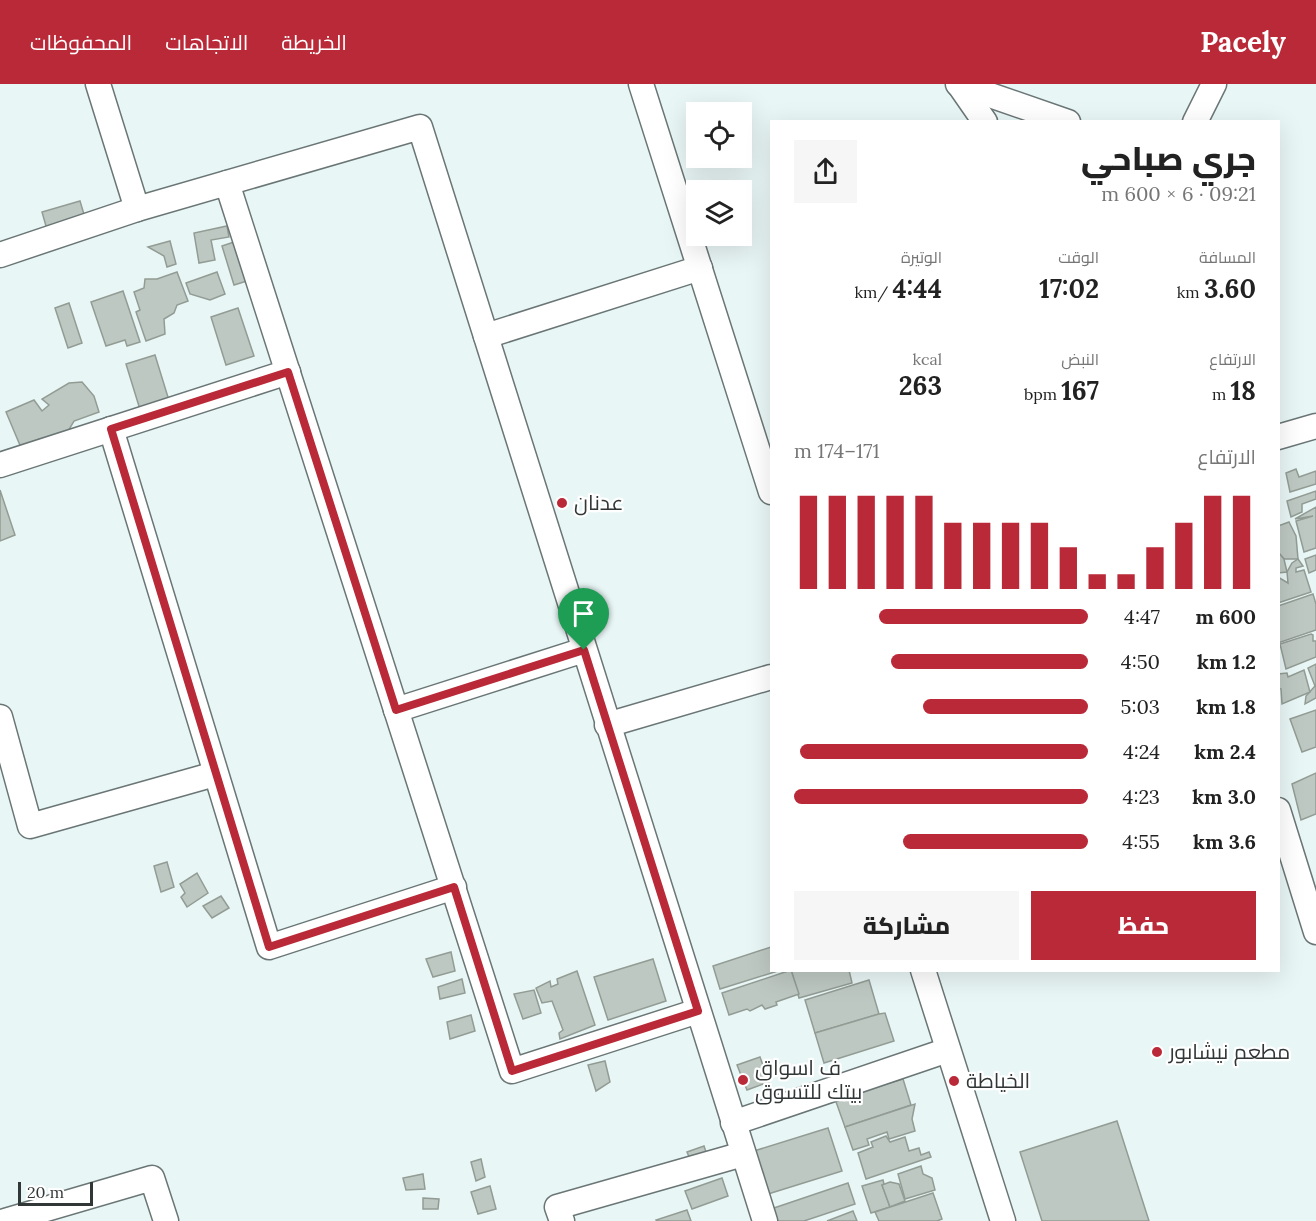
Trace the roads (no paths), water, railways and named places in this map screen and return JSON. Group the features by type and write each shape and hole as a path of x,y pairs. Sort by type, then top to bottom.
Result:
{"street":[{"path":"98,84 137,209"},
{"path":"642,84 770,489"},
{"path":"1196,120 1214,84"},
{"path":"959,85 984,120"},
{"path":"959,85 1062,120"},
{"path":"0,255 137,209 420,127 765,1221"},
{"path":"227,183 512,1071 698,1011"},
{"path":"486,336 700,268"},
{"path":"0,465 288,372"},
{"path":"1280,436 1316,426"},
{"path":"111,429 269,947 454,887"},
{"path":"396,710 584,650"},
{"path":"607,724 770,677"},
{"path":"0,717 30,826 215,774"},
{"path":"1280,816 1316,932"},
{"path":"924,972 1002,1221"},
{"path":"734,1123 948,1050"},
{"path":"562,1221 557,1207 743,1154"},
{"path":"5,1221 152,1178 166,1221"}],"place":[{"name":"عدنان","path":"562,503"},
{"name":"مطعم نيشابور","path":"1157,1052"},
{"name":"ف اسواق بيتك للتسوق","path":"743,1080"},
{"name":"الخياطة","path":"954,1081"}]}
